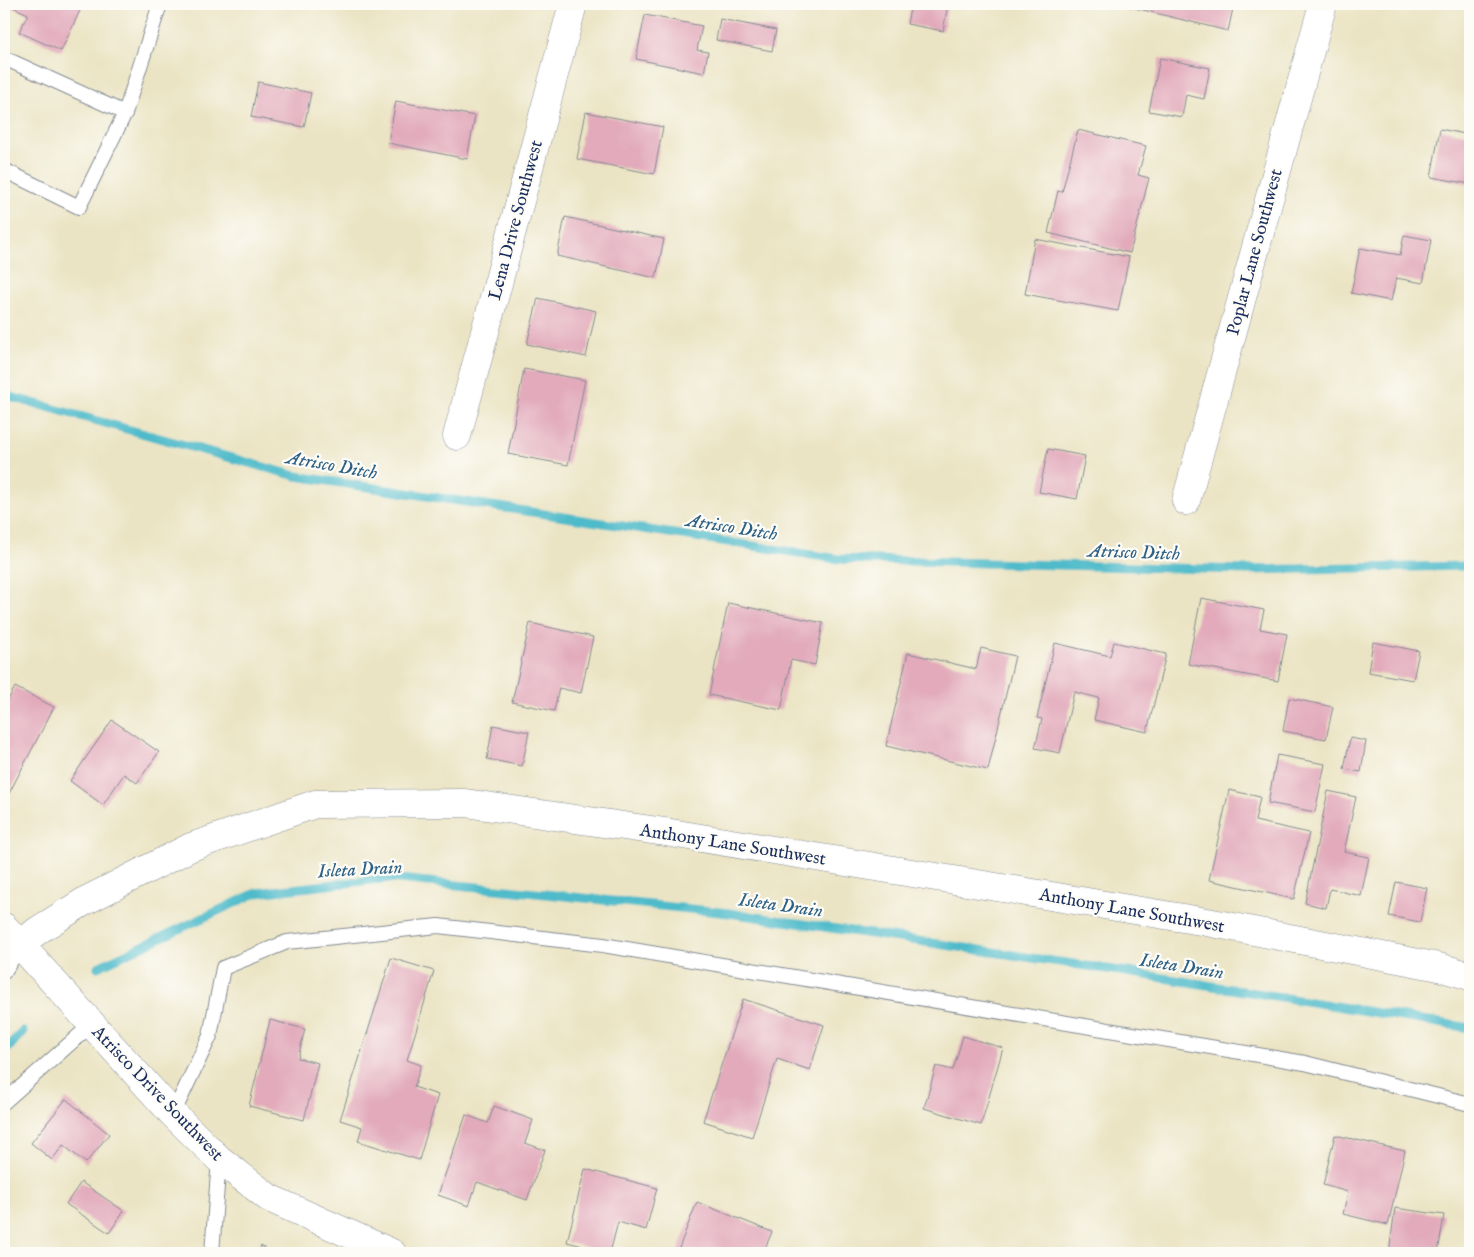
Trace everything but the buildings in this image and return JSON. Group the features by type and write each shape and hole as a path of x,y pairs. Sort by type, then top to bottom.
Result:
{"street":[{"name":"Lena Drive Southwest","path":"457,436 574,4"},
{"name":"Poplar Lane Southwest","path":"1186,501 1323,4"},
{"name":"Anthony Lane Southwest","path":"12,936 37,931 85,901 191,847 315,804 465,803 674,834 1207,922 1439,966 1470,976"},
{"name":"Atrisco Drive Southwest","path":"12,936 174,1114 219,1159 269,1198 392,1253"}],"lane":[{"path":"4,170 79,207 125,113 160,4"},
{"path":"4,58 125,113"},
{"path":"174,1114 210,1036 223,968 287,942 438,926 603,945 1295,1061 1470,1104"},
{"path":"4,972 12,936"},
{"path":"4,1102 92,1024"},
{"path":"212,1253 219,1159"}],"waterway":[{"name":"Atrisco Ditch","path":"4,395 296,476 838,559 1246,570 1470,566"},
{"name":"Isleta Drain","path":"98,967 256,893 389,878 729,913 1127,972 1470,1028"},
{"name":"Isleta Drain","path":"4,1053 23,1031"}]}
